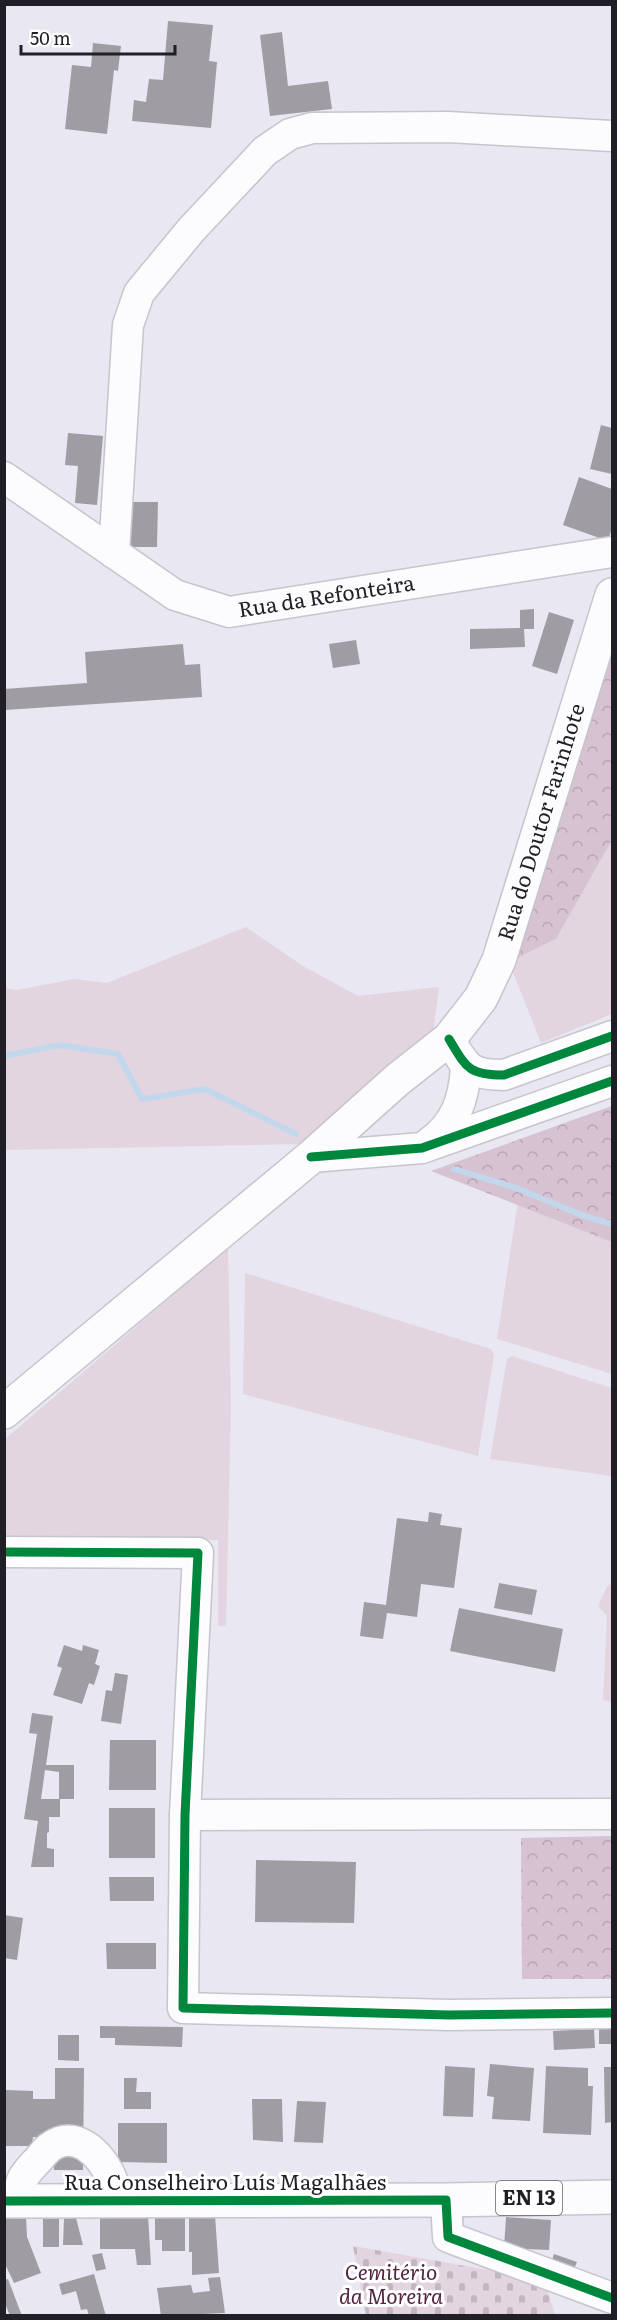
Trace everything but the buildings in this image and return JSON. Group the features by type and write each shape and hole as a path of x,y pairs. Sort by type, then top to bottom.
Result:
{"main road":[{"name":"Rua do Doutor Farinhote","path":"4,1412 311,1157 397,1080 449,1039 481,998 499,960 612,595"},
{"name":"Rua Conselheiro Luís Magalhães","path":"12,2201 446,2200 612,2197"}],"street":[{"path":"114,553 128,325 135,303 139,293 191,230 265,151 290,134 312,128 448,128 612,136"},
{"name":"Rua da Refonteira","path":"4,477 176,595 229,612 612,552"},
{"path":"466,1067 486,1075 504,1075 612,1036"},
{"path":"422,1148 447,1127 457,1112 464,1090 466,1067 449,1039"},
{"path":"311,1157 422,1148 612,1081"},
{"path":"4,1552 198,1553 185,1815 183,2008 449,2015 612,2013"},
{"path":"185,1815 612,1814"},
{"path":"12,2201 19,2184 50,2146 69,2140 87,2145 100,2159 112,2179 113,2200"},
{"path":"446,2200 448,2238 612,2298"}],"green space":[{"path":"612,640 612,840 556,939 509,962"},
{"path":"612,840 612,1014 541,1043 509,962 556,939"},
{"path":"246,927 303,966 358,996 439,987 433,1034 299,1144 5,1150 4,988 17,990 74,979 107,983"},
{"path":"612,1106 612,1242 431,1171"},
{"path":"518,1201 612,1234 612,1374 497,1339"},
{"path":"228,1248 231,1406 226,1626 218,1626 218,1540 5,1540 4,1440"},
{"path":"245,1273 491,1349 494,1355 478,1456 243,1394"},
{"path":"512,1356 612,1388 612,1476 490,1459 507,1359"},
{"path":"612,1582 612,1702 603,1700 607,1616 598,1606"},
{"path":"612,1836 612,1979 522,1979 521,1838"},
{"name":"Cemitério da Moreira","path":"353,2246 517,2275 547,2288 555,2315 366,2315"}],"waterway":[{"path":"4,1056 60,1045 118,1054 142,1099 205,1089 296,1134"},
{"path":"454,1169 516,1188 584,1216 612,1224"}],"cycle path":[{"path":"449,1039 469,1068 492,1075 504,1075 612,1036"},
{"path":"311,1157 422,1148 612,1081"},
{"path":"4,1552 198,1553 185,1815 183,2008 449,2015 612,2013"},
{"path":"4,2201 446,2200 448,2237 612,2298"}]}
